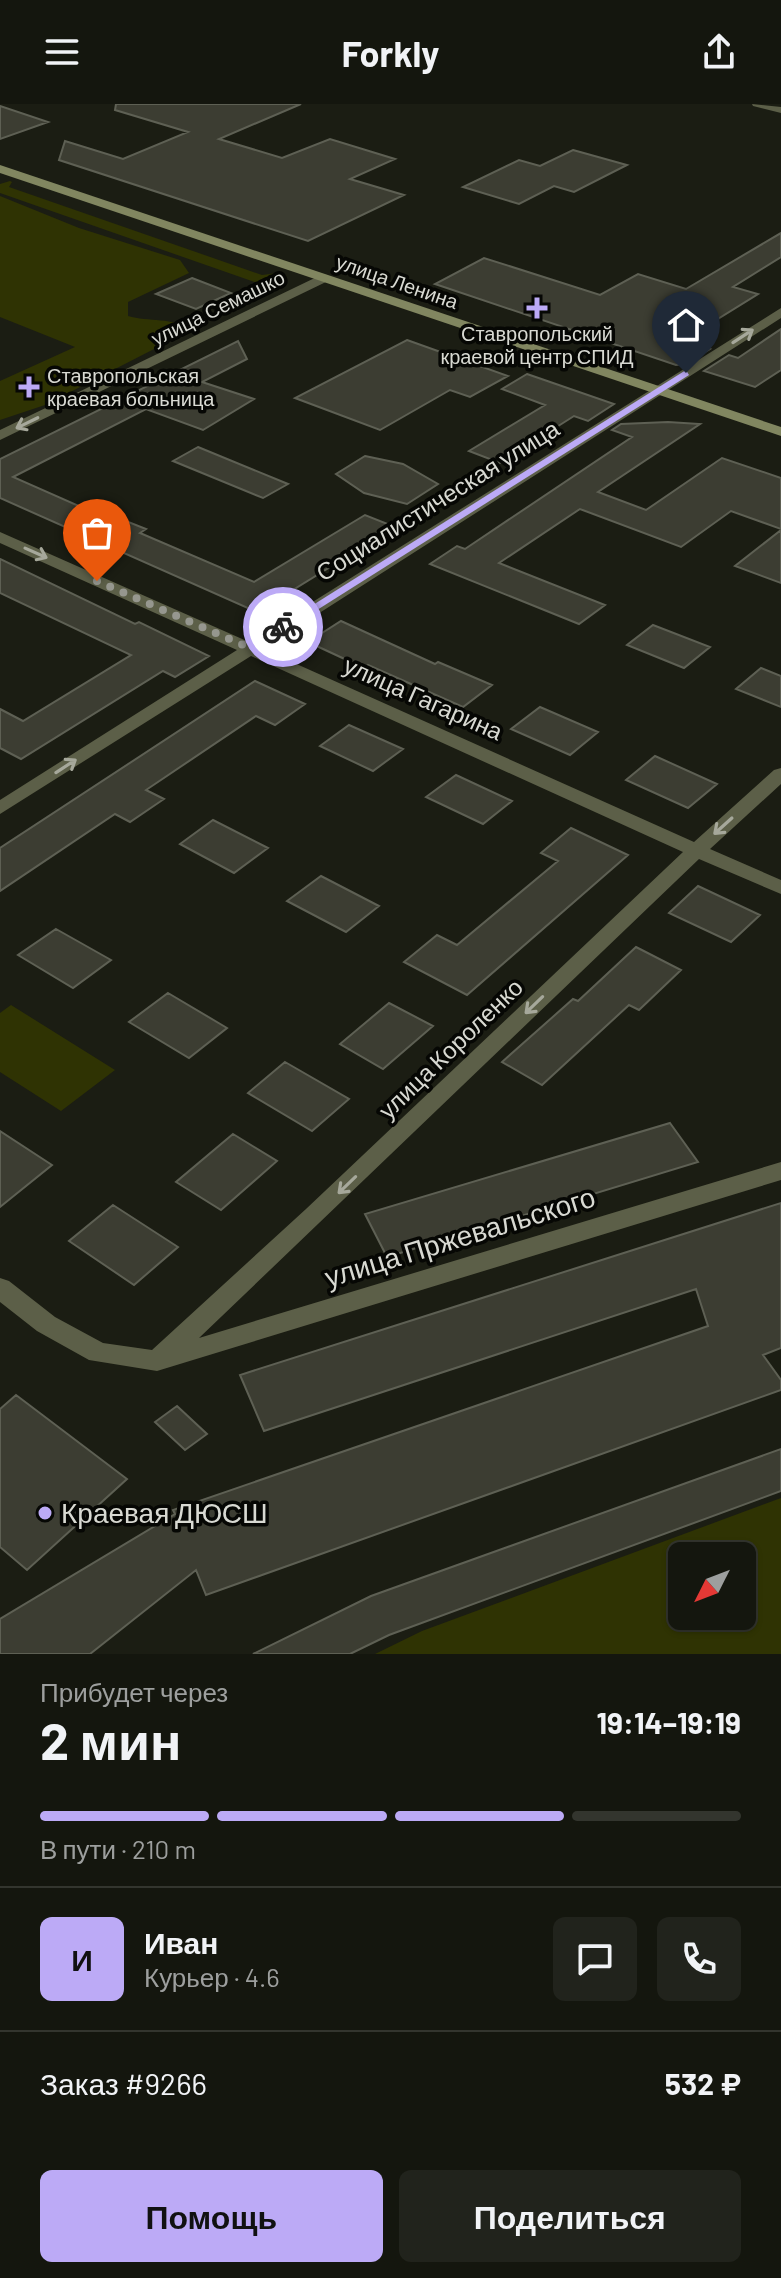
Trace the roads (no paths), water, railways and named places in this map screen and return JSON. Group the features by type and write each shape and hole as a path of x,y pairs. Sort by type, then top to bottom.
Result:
{"main road":[{"name":"улица Ленина","path":"0,169 781,432"}],"street":[{"path":"757,104 781,110"},
{"name":"улица Семашко","path":"0,436 323,278"},
{"name":"Социалистическая улица","path":"0,808 781,312"},
{"name":"улица Гагарина","path":"0,537 781,888"},
{"name":"улица Короленко","path":"157,1361 264,1265 696,849 781,774"},
{"name":"улица Пржевальского","path":"157,1361 781,1171"},
{"path":"0,1288 46,1324 98,1353 157,1361"}],"place":[{"name":"Ставропольский краевой центр СПИД","path":"537,308"},
{"name":"Ставропольская краевая больница","path":"29,387"},
{"name":"Краевая ДЮСШ","path":"45,1513"}]}
